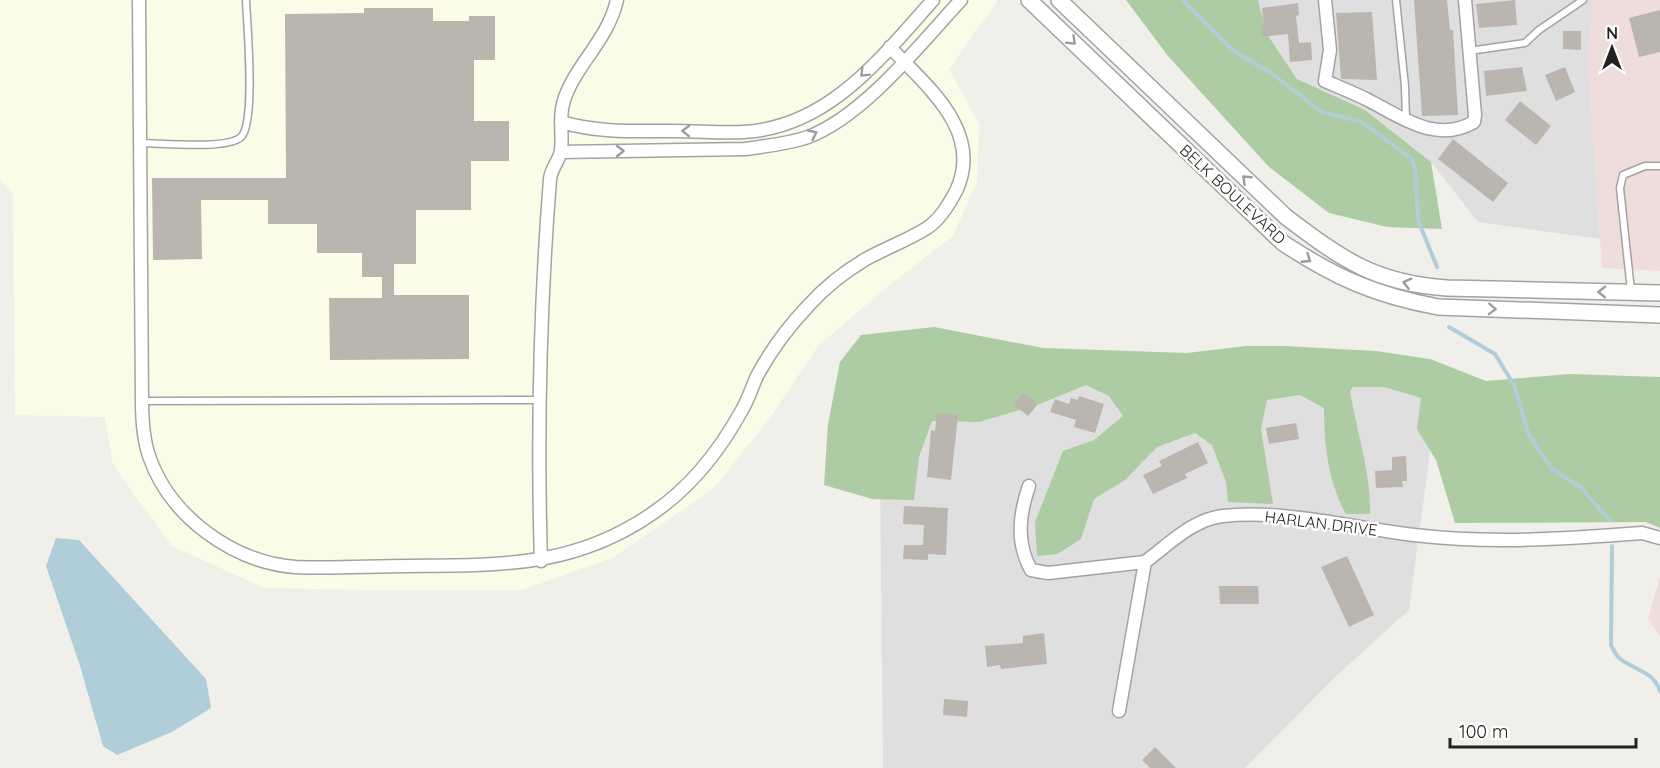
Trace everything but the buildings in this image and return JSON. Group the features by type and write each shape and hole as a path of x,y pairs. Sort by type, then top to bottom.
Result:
{"street":[{"path":"139,0 142,428 149,457 162,483 182,510 208,533 236,551 260,560 295,567 484,565 541,561 583,548 623,531 653,513 688,484 730,431 777,341 806,308 828,284 867,258 930,226 947,208 960,180 962,147 951,114 890,47"},
{"path":"541,561 538,400 541,293 550,175 561,152 563,104 569,90 603,37 617,0"},
{"path":"561,122 590,130 745,132 771,127 818,111 828,104 858,79 933,0"},
{"path":"561,152 745,149 809,136 840,119 872,94 962,0"},
{"name":"BELK BOULEVARD","path":"1029,0 1283,243 1329,272 1356,285 1403,300 1438,306 1660,315"},
{"name":"BELK BOULEVARD","path":"1059,0 1286,217 1327,248 1371,274 1417,286 1447,288 1660,293"},
{"path":"1325,0 1330,50 1325,81 1362,97 1415,126 1443,132 1465,127 1474,122 1475,105 1465,0"},
{"path":"1029,486 1021,511 1022,554 1032,570 1048,573 1145,562 1119,711"},
{"name":"HARLAN DRIVE","path":"1145,562 1194,525 1221,516 1264,515 1415,535 1503,542 1642,533 1660,538"}],"lane":[{"path":"141,143 212,144 231,142 241,137 247,126 250,106 246,0"},
{"path":"1396,0 1405,86 1406,121"},
{"path":"1469,51 1525,43 1548,23 1583,0"},
{"path":"1631,292 1620,188 1623,175 1645,166 1660,166"},
{"path":"142,401 538,400"}],"shaded area":[{"path":"0,0 998,0 949,69 979,124 977,181 953,236 887,287 818,346 769,419 713,489 612,558 522,590 371,590 264,588 172,546 113,465 105,417 15,415 13,194 0,179"},
{"path":"1258,0 1594,0 1588,54 1600,239 1478,222 1431,162 1365,110 1297,79 1267,34"},
{"path":"1594,0 1660,0 1660,271 1602,268 1588,54"},
{"path":"1089,370 1439,384 1409,610 1334,678 1245,768 883,768 880,467 894,397"},
{"path":"1660,576 1660,636 1648,619"}],"green space":[{"path":"1126,0 1258,0 1267,34 1297,79 1365,110 1431,162 1442,229 1387,227 1329,213 1269,167 1168,56"},
{"path":"934,327 1043,348 1187,353 1246,346 1284,346 1376,351 1430,359 1486,381 1570,374 1660,377 1660,528 1646,522 1455,523 1436,460 1417,429 1421,398 1384,387 1353,387 1350,391 1366,468 1370,514 1346,514 1335,489 1328,463 1324,408 1300,395 1267,400 1261,429 1273,504 1228,502 1226,482 1212,445 1195,433 1157,447 1125,480 1094,499 1081,539 1057,554 1037,556 1035,522 1063,451 1094,440 1123,416 1109,396 1086,385 1040,404 979,422 932,421 919,457 914,500 872,499 824,485 828,424 840,362 861,335"}],"water":[{"path":"56,538 79,540 206,679 211,708 172,732 117,755 103,746 80,666 46,566"}],"waterway":[{"path":"1183,0 1234,51 1271,73 1322,112 1362,122 1412,159 1415,168 1418,220 1437,267"},
{"path":"1449,327 1495,354 1514,385 1529,435 1552,469 1580,487 1610,520"},
{"path":"1612,546 1611,645 1624,662 1648,674 1660,691"}]}
